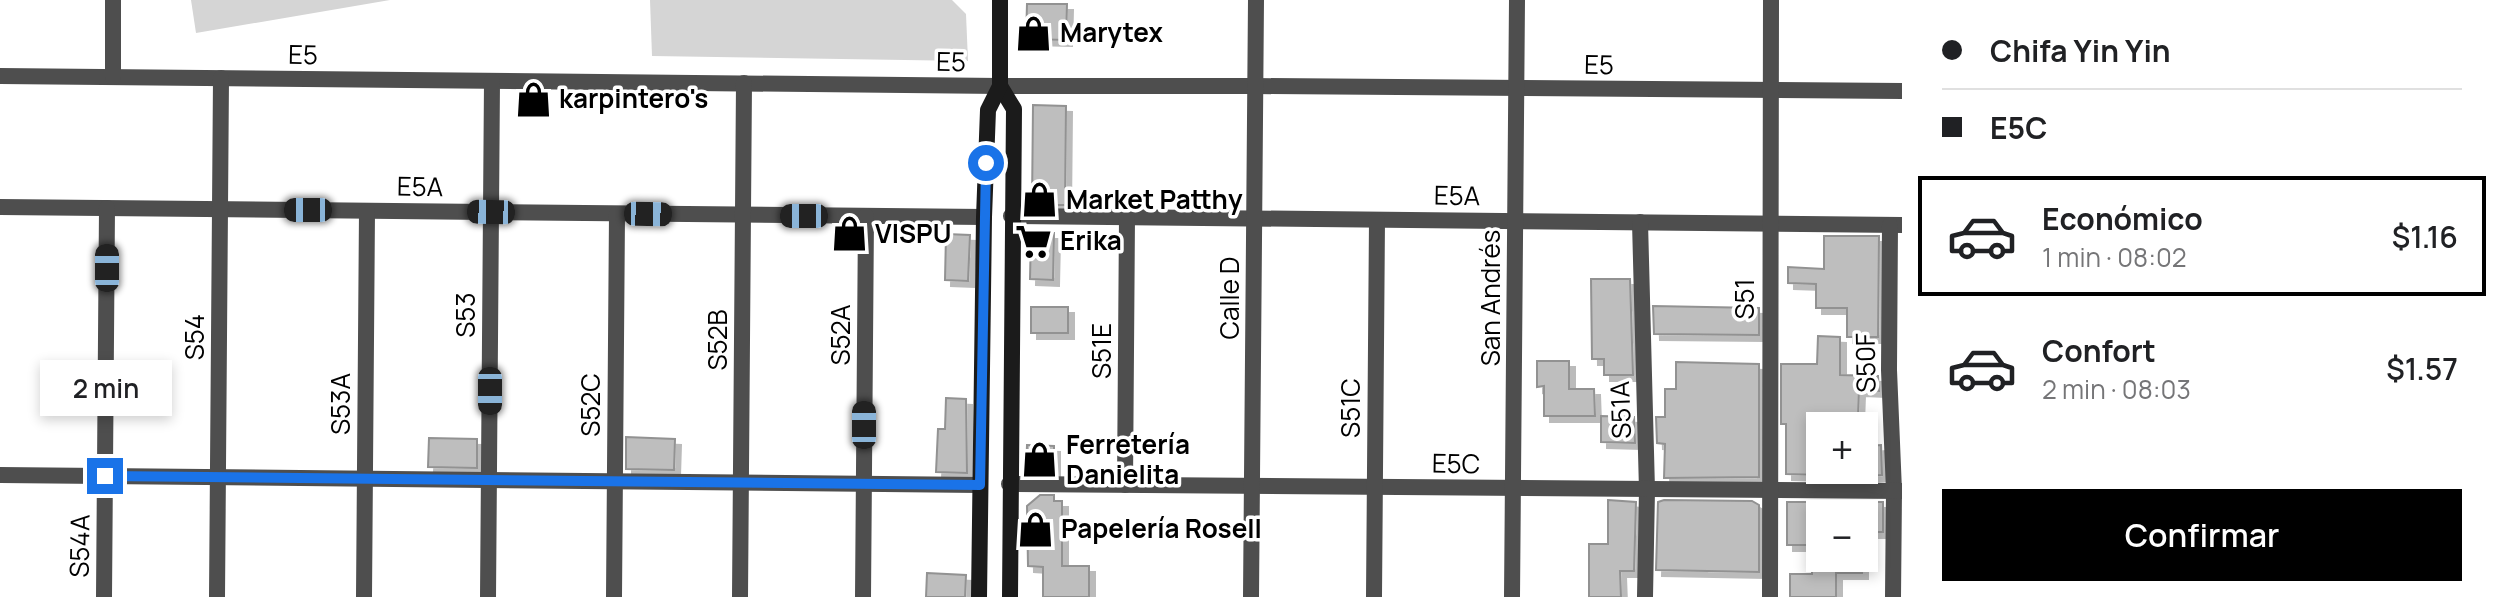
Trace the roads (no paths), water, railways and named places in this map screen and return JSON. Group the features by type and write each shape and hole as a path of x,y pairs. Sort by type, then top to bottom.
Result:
{"main road":[{"path":"979,597 984,217 988,110 1000,86 1000,0"},
{"path":"1000,86 1014,109 1010,597"}],"street":[{"path":"113,0 113,77"},
{"name":"Calle D","path":"1251,597 1256,0"},
{"name":"San Andrés","path":"1512,597 1517,0"},
{"name":"S51","path":"1770,597 1771,0"},
{"name":"E5","path":"0,76 1902,91"},
{"name":"S54","path":"217,597 221,78"},
{"name":"S53","path":"488,597 492,81"},
{"name":"S52B","path":"740,597 744,83"},
{"name":"E5A","path":"0,207 984,217"},
{"name":"S54A","path":"104,597 107,208"},
{"name":"S53A","path":"364,597 367,211"},
{"name":"S52C","path":"614,597 617,214"},
{"name":"S52A","path":"863,597 866,216"},
{"name":"E5A","path":"1011,216 1896,225"},
{"name":"S51E","path":"1125,485 1127,217"},
{"name":"S51C","path":"1374,597 1377,220"},
{"name":"S51A","path":"1640,222 1647,490 1645,597"},
{"name":"S50F","path":"1893,597 1898,491 1896,225"},
{"path":"0,475 980,485"},
{"name":"E5C","path":"1009,484 1898,491"}],"place":[{"name":"Marytex","path":"1034,33"},
{"name":"karpintero's","path":"533,99"},
{"name":"Market Patthy","path":"1040,200"},
{"name":"VISPU","path":"849,234"},
{"name":"Erika","path":"1034,241"},
{"name":"Ferretería Danielita","path":"1040,460"},
{"name":"Papelería Rosell","path":"1035,529"}]}
